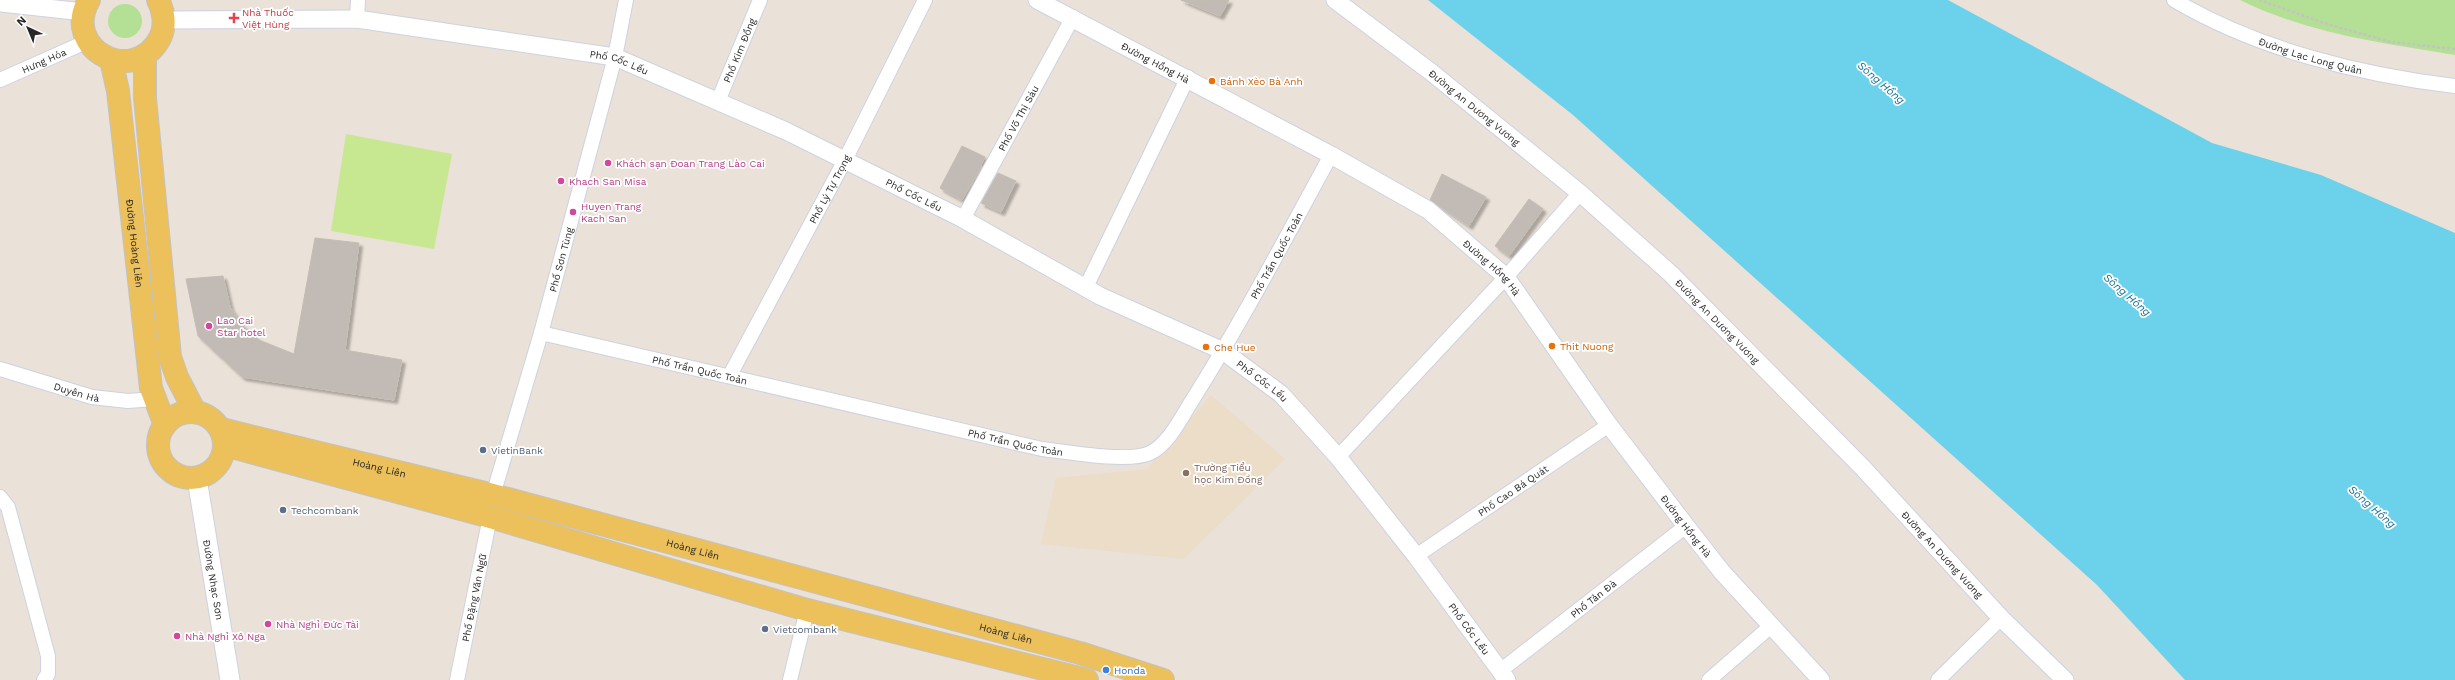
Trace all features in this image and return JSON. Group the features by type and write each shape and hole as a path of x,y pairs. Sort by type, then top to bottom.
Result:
{"main road":[{"path":"87,6 83,22 88,41 94,49 111,60 135,60 145,55 155,46 162,34 161,10"},
{"path":"145,55 145,98 170,357 177,377 194,412"},
{"name":"Đường Hoàng Liên","path":"111,60 118,91 151,388 165,425"},
{"path":"194,412 210,417 223,437 220,463 206,476 197,479 185,479 174,475 166,467 160,457 158,446 159,435 165,425 178,415 194,412"},
{"name":"Hoàng Liên","path":"223,437 493,495 1080,653 1163,680"},
{"name":"Hoàng Liên","path":"223,437 807,610 1076,678"},
{"name":"Đường Nhạc Sơn","path":"197,479 230,680"},
{"path":"490,517 493,495"},
{"path":"807,610 814,582"},
{"path":"1076,678 1080,653"}],"street":[{"path":"357,19 358,0"},
{"name":"Phố Sơn Tùng","path":"493,495 541,333 615,57 626,0"},
{"name":"Phố Kim Đồng","path":"718,101 760,0"},
{"name":"Phố Lý Tự Trọng","path":"730,375 845,160 925,0"},
{"name":"Đường Hồng Hà","path":"1037,0 1073,17 1188,77 1428,210 1506,277 1609,425 1686,526 1722,572 1821,680"},
{"name":"Đường An Dương Vương","path":"1335,0 1431,72 1580,193 1671,274 1863,468 2001,618 2065,680"},
{"name":"Đường Lạc Long Quân","path":"2174,0 2200,15 2339,67 2413,81 2455,86"},
{"path":"0,3 87,6"},
{"name":"Phố Cốc Lếu","path":"161,10 357,19 615,57 718,101 845,160 963,219 1084,289 1223,351 1281,394 1338,457 1416,556 1503,676"},
{"name":"Phố Võ Thị Sáu","path":"963,219 1073,17"},
{"name":"Hưng Hóa","path":"0,80 88,41"},
{"path":"1084,289 1188,77"},
{"name":"Phố Trần Quốc Toản","path":"541,333 730,375 1042,449 1115,458 1150,454 1162,444 1223,351 1331,155"},
{"path":"1338,457 1506,277 1580,193"},
{"name":"Duyên Hà","path":"0,369 92,397 128,401 156,399"},
{"name":"Phố Cao Bá Quát","path":"1416,556 1609,425"},
{"path":"0,498 8,507 48,656 48,674 44,680"},
{"name":"Phố Đặng Văn Ngữ","path":"461,679 490,517"},
{"name":"Phố Tản Đà","path":"1503,676 1686,526"},
{"path":"790,680 807,610"},
{"path":"1938,680 2001,618"},
{"path":"1709,680 1771,626"}],"path":[{"path":"2259,0 2327,24 2391,42 2455,49"}],"shaded area":[{"name":"Trường Tiểu học Kim Đồng","path":"1211,395 1285,459 1184,559 1041,544 1056,478 1147,469"}],"green space":[{"path":"2240,0 2455,0 2455,55 2373,41 2318,29 2265,11"},
{"path":"122,4 128,4 137,9 141,15 141,27 137,33 128,38 122,38 113,33 108,24 108,18 113,9"},
{"path":"346,134 452,154 434,249 331,231"}],"water":[{"name":"Sông Hồng","path":"1428,0 1948,0 2212,143 2321,175 2455,233 2455,680 2185,680 2097,585 1573,115"}],"building":[{"path":"1181,0 1229,0 1220,16"},
{"path":"962,146 985,157 981,165 982,166 962,200 940,188"},
{"path":"998,173 1016,181 1001,212 981,203"},
{"path":"1442,174 1486,197 1469,226 1430,200"},
{"path":"1529,199 1543,209 1509,256 1495,246"},
{"path":"315,238 359,243 345,350 402,360 394,400 242,377 198,336 186,279 223,276 230,307 242,325 259,340 294,354"}],"place":[{"name":"Nhà Thuốc Việt Hùng","path":"234,18"},
{"name":"Bánh Xèo Bà Anh","path":"1212,81"},
{"name":"Khách sạn Đoan Trang Lào Cai","path":"608,163"},
{"name":"Khach San Misa","path":"561,181"},
{"name":"Huyen Trang Kach San","path":"573,212"},
{"name":"Lao Cai Star hotel","path":"209,326"},
{"name":"Thit Nuong","path":"1552,346"},
{"name":"Che Hue","path":"1206,347"},
{"name":"VietinBank","path":"483,450"},
{"name":"Trường Tiểu học Kim Đồng","path":"1186,473"},
{"name":"Techcombank","path":"283,510"},
{"name":"Nhà Nghỉ Đức Tài","path":"268,624"},
{"name":"Vietcombank","path":"765,629"},
{"name":"Nhà Nghỉ Xô Nga","path":"177,636"},
{"name":"Honda","path":"1106,670"}]}
